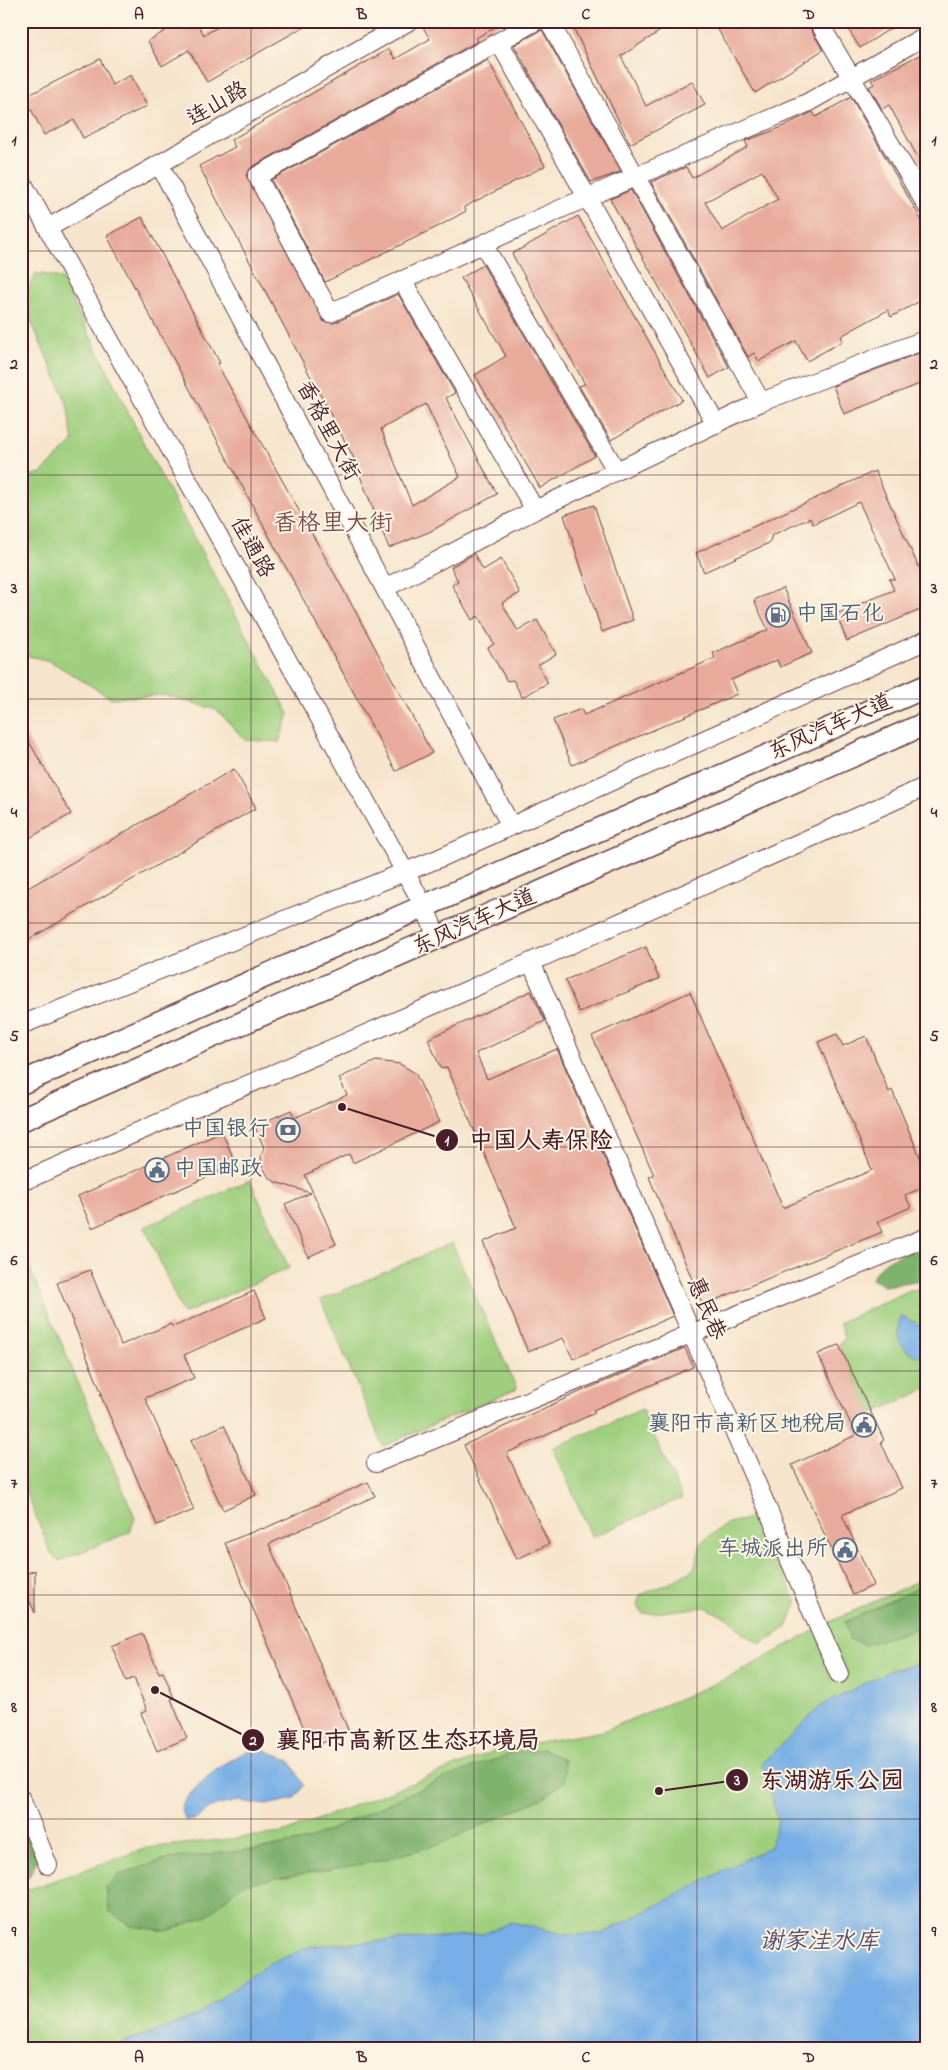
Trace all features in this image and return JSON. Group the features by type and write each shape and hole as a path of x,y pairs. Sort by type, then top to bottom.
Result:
{"main road":[{"name":"东风汽车大道","path":"21,1083 425,908 927,686"},
{"name":"东风汽车大道","path":"21,1120 438,939 927,723"}],"street":[{"name":"连山路","path":"48,228 409,21"},
{"path":"536,21 257,176 330,313 587,197 807,103 927,35"},
{"path":"549,21 761,402"},
{"path":"818,21 927,206"},
{"path":"499,42 716,424"},
{"name":"香格里大街","path":"159,164 512,826"},
{"name":"佳通路","path":"21,180 425,908 438,939"},
{"path":"483,244 616,470"},
{"path":"402,280 535,510"},
{"path":"385,588 535,510 761,402 927,339"},
{"path":"21,1025 404,872 512,826 927,640"},
{"path":"21,1182 531,962 927,786"},
{"name":"惠民巷","path":"531,962 839,1674"},
{"path":"376,1463 927,1237"},
{"path":"21,1799 48,1865"}],"green space":[{"path":"36,273 61,278 148,452 289,714 279,742 245,740 217,710 166,695 111,698 50,661 21,654 21,478 41,473 73,442 67,403 22,301"},
{"path":"250,1180 289,1268 183,1314 145,1227"},
{"path":"452,1243 517,1389 383,1446 321,1300"},
{"path":"927,1245 927,1279 884,1286 872,1279 887,1261"},
{"path":"21,1247 135,1518 130,1532 59,1561 51,1553 21,1480 21,1377 32,1372 21,1346"},
{"path":"924,1289 927,1291 927,1389 871,1414 839,1345 844,1337 839,1323 910,1290"},
{"path":"642,1409 682,1498 592,1537 553,1448"},
{"path":"753,1518 776,1558 797,1603 787,1627 762,1644 743,1634 731,1620 705,1607 643,1614 637,1606 640,1595 670,1583 694,1569 702,1541 728,1523"},
{"path":"927,1577 927,2049 21,2049 21,1892 147,1848 283,1833 500,1749 604,1731 734,1675 830,1622"},
{"path":"927,1585 927,1625 865,1645 849,1639 845,1622"},
{"path":"544,1749 564,1760 565,1781 541,1799 440,1844 374,1862 242,1884 207,1916 167,1931 131,1926 109,1911 106,1887 119,1875 166,1859 266,1848 308,1840 444,1778 513,1753"},
{"path":"21,1813 39,1855 29,1877 21,1880"}],"water":[{"path":"901,1317 920,1326 924,1331 925,1342 919,1357 912,1354 900,1342 898,1331"},
{"name":"谢家洼水库","path":"927,1663 927,2049 106,2049 196,2016 265,1966 311,1946 483,1934 512,1922 568,1935 602,1934 771,1846 778,1821 762,1764 821,1706 895,1668"},
{"path":"263,1749 290,1761 304,1785 294,1799 266,1805 238,1801 211,1807 195,1820 185,1820 181,1806 207,1777 242,1754"}],"building":[{"path":"182,21 196,21 204,35 228,21 314,21 207,82 189,50 162,66 148,41"},
{"path":"433,21 514,21 504,27 502,23 476,38 478,41 252,167 246,175 324,322 334,323 398,294 455,393 446,398 497,494 429,532 389,548 356,466 358,466 199,166 235,147 231,140 389,49 395,59 430,39 423,27","holes":["426,404 460,477 412,505 381,429"]},
{"path":"570,21 676,21 621,56 646,106 692,81 705,105 630,144"},
{"path":"713,21 806,21 823,50 755,93"},
{"path":"843,21 902,21 860,48"},
{"path":"542,30 621,172 591,182 552,114 514,45"},
{"path":"927,51 927,174 889,105 882,109 869,87 874,84 871,80"},
{"path":"100,59 112,85 131,75 147,106 83,138 74,120 44,135 25,97"},
{"path":"488,60 545,166 464,207 466,211 439,226 325,282 271,180"},
{"path":"851,97 927,230 927,297 891,317 888,310 841,336 843,341 807,361 796,341 759,361 754,353 748,357 651,182 686,167 692,178 748,147 745,141 775,130 813,112 816,117","holes":["762,171 778,199 722,231 705,202"]},
{"path":"631,190 729,367 710,378 610,199"},
{"path":"578,216 682,400 611,440 579,386 585,384 512,254"},
{"path":"142,217 220,363 217,364 432,753 396,771 107,236"},
{"path":"483,265 595,456 540,488 475,375 506,356 461,278"},
{"path":"927,350 927,381 844,414 833,386"},
{"path":"875,471 919,568 927,564 927,607 847,641 836,614 894,590 889,579 895,579 859,502 813,524 810,518 772,535 769,543 704,572 696,553"},
{"path":"594,505 633,620 602,632 564,515"},
{"path":"474,554 483,570 501,559 520,593 502,603 518,631 537,620 556,654 538,665 548,683 522,697 513,680 507,681 488,648 494,644 478,616 472,620 452,585 458,581 451,567"},
{"path":"783,588 812,653 780,667 777,660 731,680 737,694 572,765 553,720 581,709 584,715 715,658 713,653 768,630 754,600"},
{"path":"21,728 71,814 21,843"},
{"path":"234,769 256,808 21,944 21,892"},
{"path":"646,947 659,979 579,1012 565,980"},
{"path":"531,991 545,1021 476,1053 487,1079 557,1049 673,1316 573,1359 563,1338 528,1352 483,1242 516,1228 447,1067 441,1069 428,1039"},
{"path":"690,992 783,1208 872,1170 818,1042 837,1034 843,1046 866,1036 889,1092 892,1090 927,1174 927,1186 905,1195 911,1207 877,1222 882,1232 703,1305 649,1177 654,1175 592,1036"},
{"path":"376,1061 400,1064 415,1073 439,1122 353,1163 349,1154 305,1175 336,1244 308,1257 285,1204 311,1193 275,1182 268,1176 262,1165 261,1156 264,1148 255,1126 291,1110 294,1118 347,1095 339,1078"},
{"path":"222,1132 236,1164 92,1228 78,1196"},
{"path":"90,1270 121,1345 171,1324 173,1327 254,1291 266,1318 184,1355 194,1378 145,1398 194,1510 157,1525 100,1394 102,1394 57,1283"},
{"path":"839,1345 884,1440 881,1442 902,1488 842,1515 874,1585 853,1595 792,1465 856,1435 818,1354"},
{"path":"685,1348 693,1367 593,1410 595,1413 507,1453 549,1544 517,1559 464,1445 584,1390"},
{"path":"224,1425 256,1495 223,1510 191,1440"},
{"path":"368,1482 375,1496 269,1544 349,1732 312,1747 225,1543 263,1529"},
{"path":"35,1570 35,1613 21,1582 21,1576"},
{"path":"142,1633 159,1673 163,1672 174,1698 171,1699 187,1738 157,1751 141,1713 147,1711 134,1678 126,1681 112,1646"}],"place":[{"name":"中国石化","path":"778,615"},
{"name":"中国人寿保险","path":"342,1107"},
{"name":"中国银行","path":"288,1130"},
{"name":"中国邮政","path":"157,1170"},
{"name":"襄阳市高新区地税局","path":"864,1425"},
{"name":"车城派出所","path":"845,1550"},
{"name":"襄阳市高新区生态环境局","path":"155,1690"},
{"name":"东湖游乐公园","path":"659,1791"}],"district":[{"name":"香格里大街","path":"333,524"}]}
